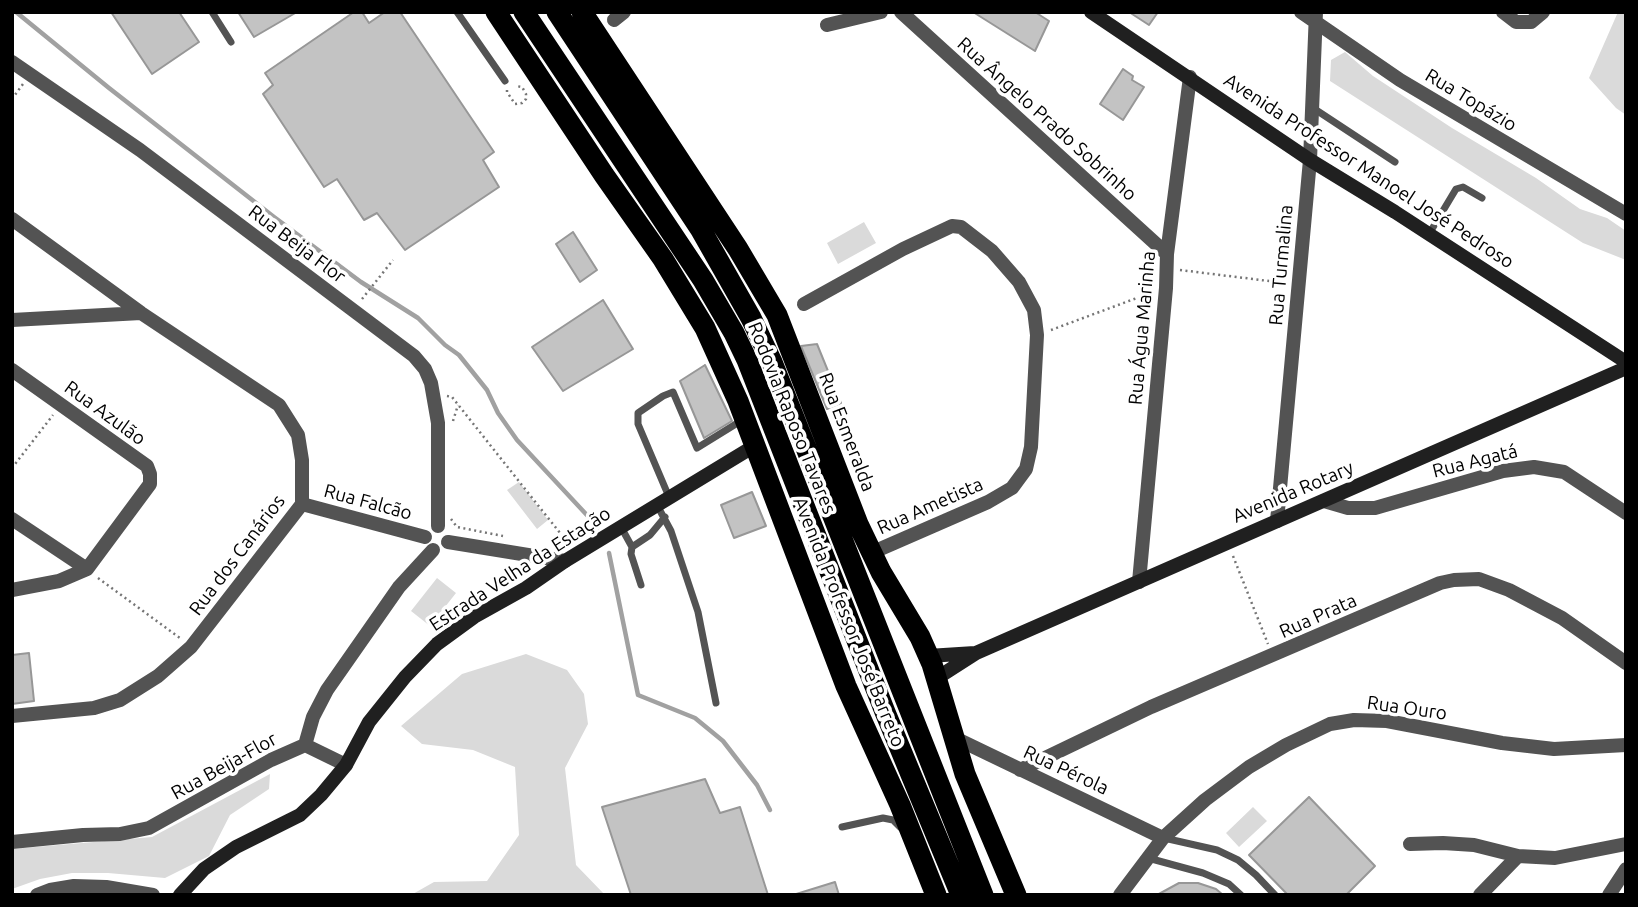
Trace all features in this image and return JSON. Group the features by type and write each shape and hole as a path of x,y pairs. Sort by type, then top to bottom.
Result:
{"highway":[{"name":"Avenida Professor José Barreto","path":"496,12 705,328 756,445 838,664 936,895"},
{"name":"Rodovia Raposo Tavares","path":"524,12 703,280 734,333 885,712 953,874"},
{"name":"Rodovia Raposo Tavares","path":"556,12 701,230 751,318 777,374 983,895"},
{"name":"Rua Esmeralda","path":"582,12 738,248 777,315 858,524 928,656 965,774 1016,895"},
{"path":"756,445 789,500 913,799 936,850 953,874 961,895"}],"street":[{"path":"827,25 881,12"},
{"name":"Rua Ângelo Prado Sobrinho","path":"901,12 1167,262"},
{"name":"Avenida Professor Manoel José Pedroso","path":"1091,12 1310,160 1543,306 1626,362"},
{"name":"Rua Topázio","path":"1301,12 1316,17 1400,80 1626,214"},
{"path":"1503,12 1516,22 1531,22 1543,12"},
{"name":"Rua Turmalina","path":"1277,521 1310,160 1316,17"},
{"name":"Rua Beija Flor","path":"12,62 140,150 414,356 425,369 434,394 440,446 438,526"},
{"name":"Rua Água Marinha","path":"1139,582 1167,262 1190,77"},
{"name":"Rua dos Canários","path":"12,219 142,313 279,405 299,435 302,504 191,646 158,676 120,700 94,708 12,716"},
{"name":"Rua Ametista","path":"804,304 952,226 961,227 992,251 1020,282 1034,310 1037,335 1031,447 1026,469 1012,488 988,502 872,552"},
{"path":"12,320 142,313"},
{"name":"Avenida Rotary","path":"937,678 976,653 1626,368"},
{"name":"Rua Azulão","path":"12,370 147,466 150,484 87,569"},
{"name":"Estrada Velha da Estação","path":"180,895 204,869 236,847 300,815 321,795 346,765 369,722 405,677 438,644 474,617 526,588 621,527 663,506 756,445"},
{"name":"Rua Agatá","path":"1324,501 1348,508 1375,508 1503,471 1534,467 1564,472 1626,513"},
{"name":"Rua Falcão","path":"302,504 429,543"},
{"path":"12,519 87,569"},
{"path":"438,526 447,531 449,542 442,549 429,543 427,531 438,526"},
{"path":"449,542 565,561"},
{"name":"Rua Beija-Flor","path":"12,842 120,834 149,828 261,766 305,745 313,717 327,690 429,543"},
{"path":"12,590 59,581 87,569"},
{"name":"Rua Prata","path":"1020,770 1151,707 1273,657 1440,583 1454,580 1479,579 1509,590 1562,618 1626,663"},
{"name":"Avenida Rotary","path":"928,656 976,653"},
{"name":"Rua Ouro","path":"1120,895 1163,838 1205,800 1248,767 1330,724 1354,720 1387,721 1502,743 1554,748 1626,745"},
{"name":"Rua Pérola","path":"953,737 1163,838"},
{"path":"305,745 346,765"},
{"path":"1410,844 1474,845 1518,856 1555,858 1626,844"},
{"path":"1480,895 1518,856"},
{"path":"1609,895 1626,869"},
{"path":"37,895 74,886 153,895"}],"lane":[{"path":"212,12 231,42"},
{"path":"457,12 505,81"},
{"path":"1312,107 1395,162"},
{"path":"1429,234 1456,189 1463,187 1482,198"},
{"path":"716,703 698,612 638,424 638,413 673,392 697,448 745,418"},
{"path":"632,547 650,535 663,506"},
{"path":"621,527 632,547 631,554 641,585"},
{"path":"896,804 930,895"},
{"path":"842,827 883,818 892,820 899,826 907,844"},
{"path":"1163,838 1217,850 1238,860 1256,874 1275,895"},
{"path":"1148,858 1203,873 1229,884 1241,895"}],"path":[{"path":"12,99 29,75"},
{"path":"516,86 522,87 526,99 515,104 506,92 509,86 520,82"},
{"path":"360,302 393,260"},
{"path":"1167,262 1298,284"},
{"path":"1037,335 1166,288"},
{"path":"434,394 452,397 564,538 564,547 557,547"},
{"path":"12,468 60,404"},
{"path":"449,430 458,405"},
{"path":"446,512 457,527 509,537"},
{"path":"1227,541 1273,657"},
{"path":"87,569 191,646"}],"shaded area":[{"path":"1618,12 1626,12 1626,115 1616,108 1589,78"},
{"path":"1345,52 1373,76 1452,128 1536,178 1580,209 1607,218 1626,231 1626,260 1583,243 1330,81 1331,60"},
{"path":"864,222 876,243 838,264 827,243"},
{"path":"519,482 548,520 537,529 507,490"},
{"path":"437,578 456,593 430,626 411,611"},
{"path":"526,654 567,670 584,694 588,724 565,768 576,865 605,895 411,895 434,882 487,881 519,835 515,767 473,750 422,744 401,726 462,674"},
{"path":"270,774 269,789 230,815 209,856 165,878 72,873 40,879 12,889 12,849 152,837"},
{"path":"1253,807 1267,821 1239,847 1226,833"}],"building":[{"path":"111,12 179,12 199,42 152,74"},
{"path":"238,12 297,12 254,37"},
{"path":"354,12 362,12 369,23 385,12 400,12 494,152 483,160 499,187 405,250 377,213 364,220 337,179 324,187 263,94 273,85 265,73"},
{"path":"973,12 1035,12 1049,21 1035,51"},
{"path":"1129,12 1158,12 1149,25"},
{"path":"1123,69 1133,76 1132,80 1144,87 1123,120 1100,104"},
{"path":"573,232 597,270 580,282 556,244"},
{"path":"603,300 633,349 563,391 532,347"},
{"path":"817,344 841,403 827,409 801,346"},
{"path":"705,365 732,421 704,438 680,381"},
{"path":"752,492 766,526 734,538 721,505"},
{"path":"29,653 34,701 12,704 12,655"},
{"path":"705,779 720,813 740,807 768,895 631,895 602,807"},
{"path":"1309,797 1375,866 1346,895 1288,895 1249,855"},
{"path":"835,882 839,895 793,895"},
{"path":"1179,883 1198,883 1216,889 1223,895 1157,895"}],"waterway":[{"path":"16,12 274,217 361,282 418,318 459,355 487,390 498,413 517,440 598,527"},
{"path":"609,553 638,695 695,718 723,741 757,785 770,810"}]}
